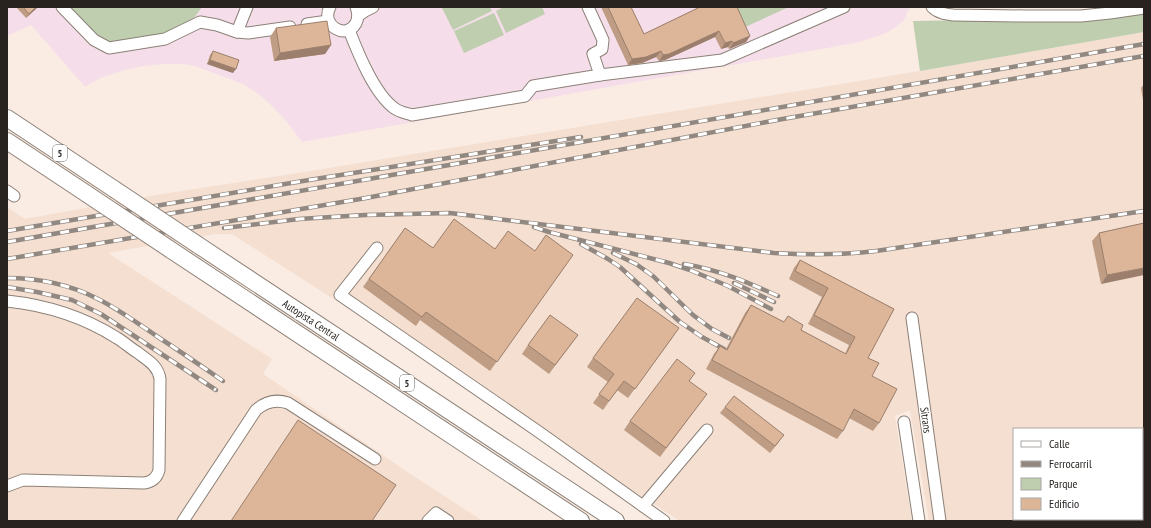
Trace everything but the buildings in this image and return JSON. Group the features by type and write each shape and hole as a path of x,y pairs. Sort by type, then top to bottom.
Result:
{"highway":[{"name":"Autopista Central","path":"7,118 616,521"},
{"name":"Autopista Central","path":"7,141 581,521"}],"street":[{"path":"62,7 94,40 109,48 165,39 200,22 217,25 248,34 328,20"},
{"path":"237,32 247,7"},
{"path":"330,7 328,20 331,25 339,30 349,30 357,21 357,12 365,11 373,7"},
{"path":"588,7 603,40 602,49 593,54 600,75"},
{"path":"349,30 360,56 380,94 395,109 412,115 525,96 533,86 600,75 722,60 844,7"},
{"path":"932,7 936,11 953,15 1025,16 1082,11 1097,15 1131,8 1144,8"},
{"path":"377,248 340,295 533,428 664,521"},
{"path":"7,301 54,310 102,330 117,338 153,364 158,371 160,379 159,470 156,477 151,482 23,480 7,486"},
{"name":"Sitrans","path":"912,318 940,521"},
{"path":"183,521 256,410 269,402 278,401 288,403 375,459"},
{"path":"904,422 919,521"},
{"path":"643,506 707,430"},
{"path":"428,521 436,513 448,521"}],"shaded area":[{"path":"7,7 910,7 904,20 896,27 879,36 855,43 302,142 286,121 260,95 243,84 195,66 166,64 144,66 125,70 101,78 85,87 31,25 7,36"},
{"path":"1144,32 1144,521 929,521 910,410 895,416 912,521 680,521 232,234 215,234 108,253 272,359 263,374 483,521 7,521 7,207 25,219 156,195 920,71"}],"green space":[{"path":"66,7 202,7 191,22 165,36 108,44 103,43"},
{"path":"490,7 492,11 453,30 442,8"},
{"path":"504,7 542,7 545,14 506,33 496,11"},
{"path":"734,7 789,7 743,28"},
{"path":"1144,12 1144,32 920,71 913,21 1095,18"},
{"path":"494,13 504,35 464,53 454,31"}],"railway":[{"path":"7,242 1144,44"},
{"path":"7,259 366,198 777,120 1144,56"},
{"path":"7,231 309,180 581,137"},
{"path":"224,228 299,219 365,215 450,213 774,253 825,254 876,251 1144,211"},
{"path":"534,227 690,270 728,286 771,309"},
{"path":"581,244 620,267 680,322 702,337 724,349"},
{"path":"613,253 636,264 653,276 693,315 712,329 729,338"},
{"path":"684,264 709,269 778,296"},
{"path":"7,278 30,279 54,283 88,294 127,316 223,381"},
{"path":"734,283 774,302"},
{"path":"7,287 72,300 101,314 216,390"}]}
